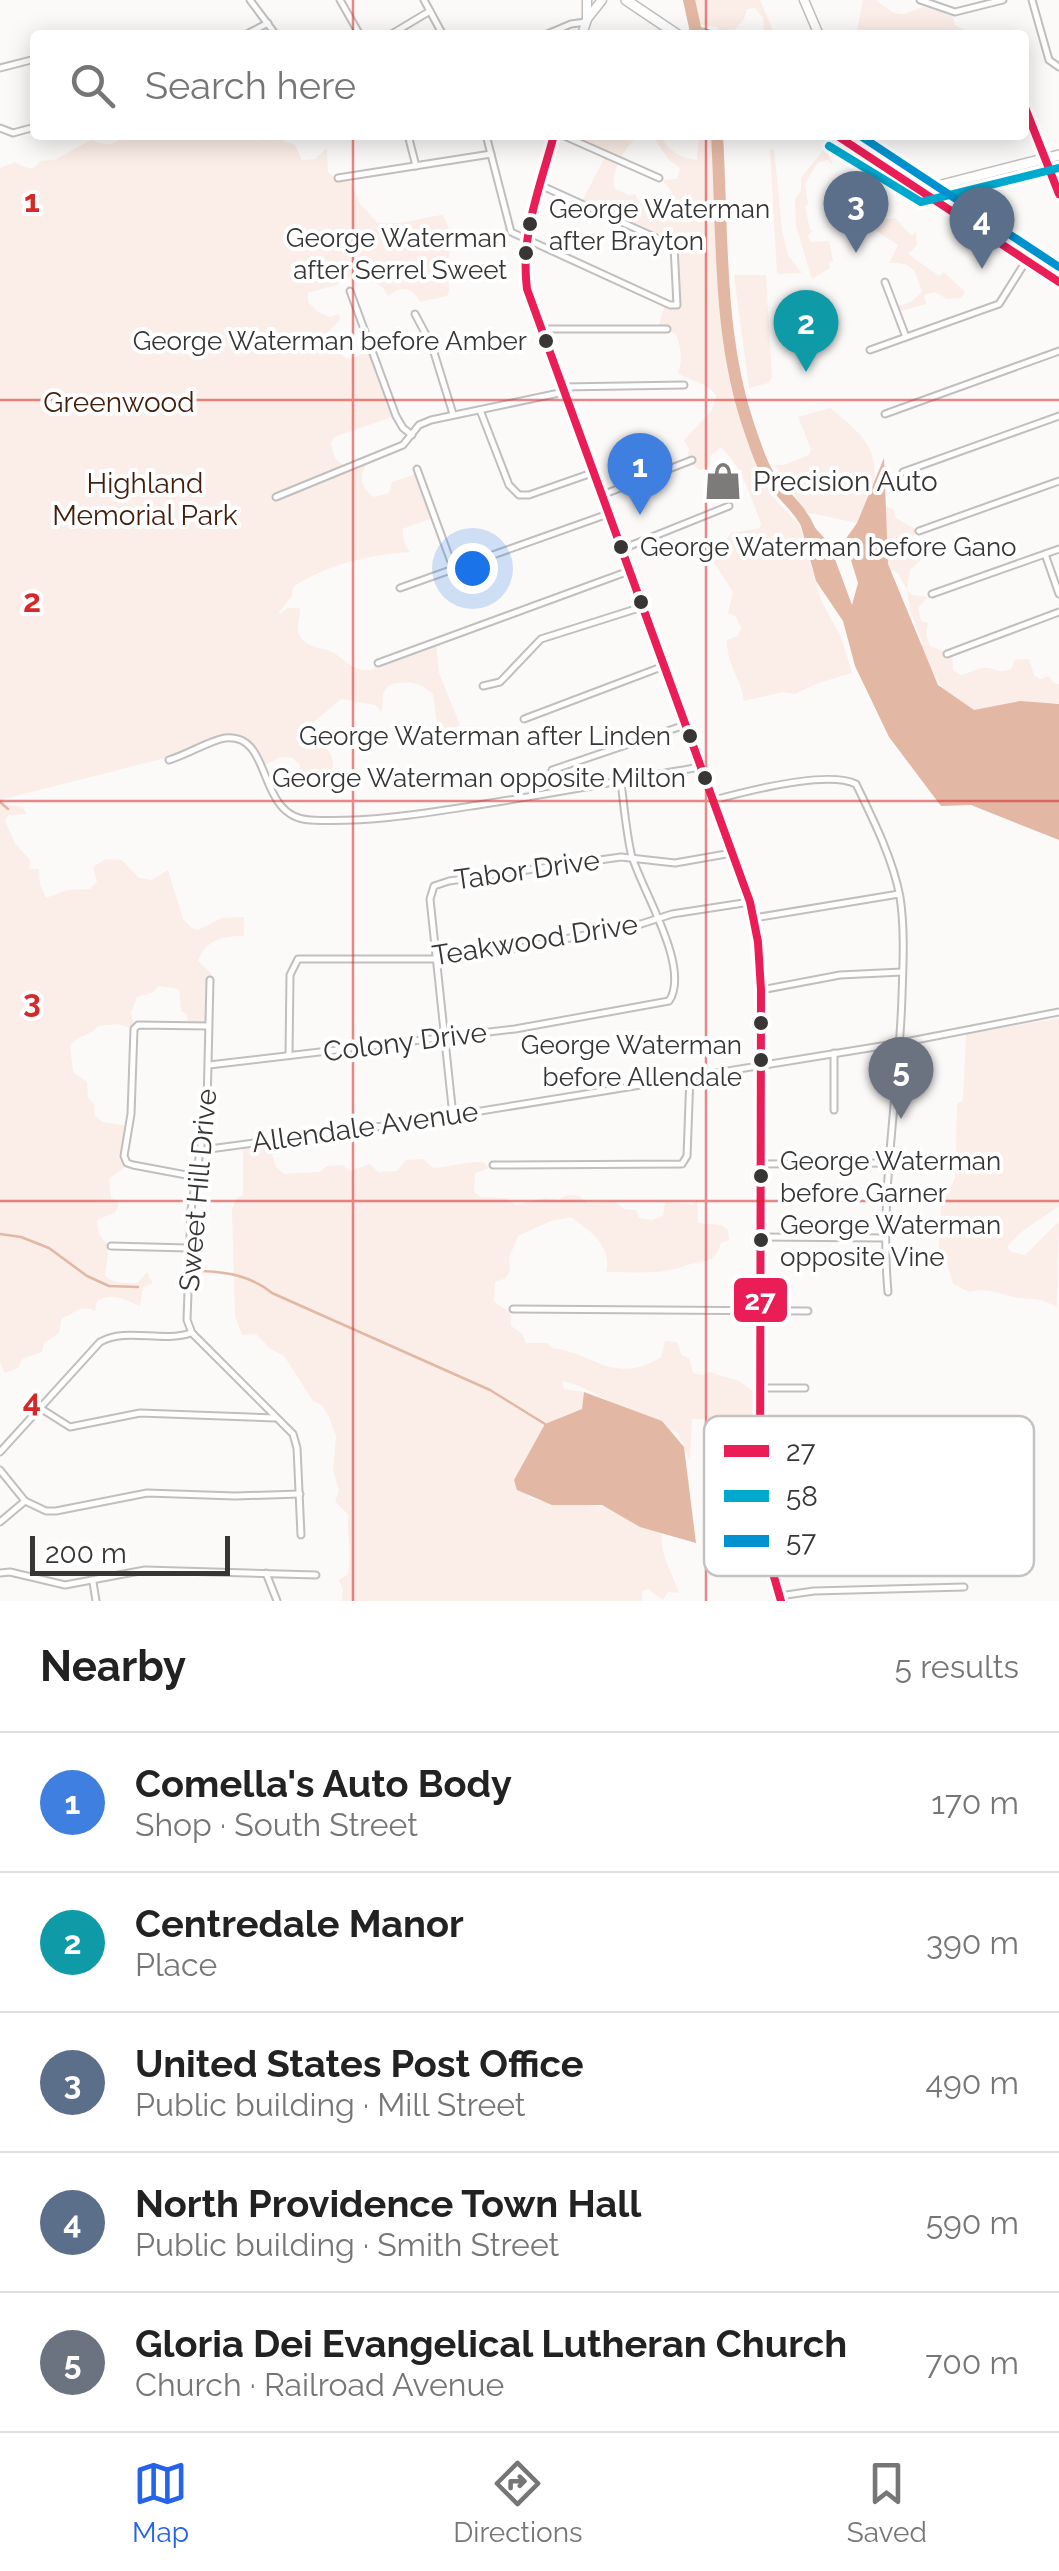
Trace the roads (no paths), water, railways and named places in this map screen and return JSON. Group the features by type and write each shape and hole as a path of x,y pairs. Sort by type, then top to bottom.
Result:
{"main road":[{"path":"587,10 598,0"},
{"path":"626,0 671,30"},
{"path":"804,0 817,30"},
{"path":"1029,118 1059,194"},
{"path":"1014,166 1031,156 1036,138"},
{"path":"553,140 526,240 524,276 754,918 761,990 761,1416"},
{"path":"843,140 1059,282"},
{"path":"854,148 857,140"},
{"path":"922,190 1059,156"}],"street":[{"path":"250,0 273,30"},
{"path":"340,0 357,30"},
{"path":"424,0 440,30"},
{"path":"920,0 956,12 1003,0"},
{"path":"1032,0 1050,62 1059,67"},
{"path":"557,30 587,10"},
{"path":"398,30 430,11"},
{"path":"254,30 268,22"},
{"path":"0,68 30,60"},
{"path":"0,128 7,133 30,129"},
{"path":"409,140 416,166"},
{"path":"487,140 511,232 677,305 674,246 540,185"},
{"path":"573,140 660,178"},
{"path":"338,178 490,154"},
{"path":"870,350 999,304 1028,259"},
{"path":"885,282 906,338"},
{"path":"350,291 396,416 412,435"},
{"path":"415,314 432,346 453,414"},
{"path":"540,329 666,329"},
{"path":"885,414 1059,351"},
{"path":"276,497 403,446 420,425 453,414 562,390 684,386"},
{"path":"480,410 510,485 520,495 592,473"},
{"path":"903,472 1059,416"},
{"path":"602,494 692,460"},
{"path":"417,469 454,570"},
{"path":"919,531 1059,480"},
{"path":"622,548 728,506"},
{"path":"400,588 608,514"},
{"path":"932,594 1059,549"},
{"path":"1044,554 1059,594"},
{"path":"378,663 629,571"},
{"path":"482,686 500,682 541,638 642,607"},
{"path":"947,654 1059,612"},
{"path":"524,718 664,666"},
{"path":"552,770 685,725"},
{"path":"168,760 219,739 241,741 254,751 280,808 304,820 419,816 701,767"},
{"path":"714,800 808,782 838,778 850,781 858,789 899,894 903,972 884,1238 888,1292"},
{"name":"Colony Drive","path":"209,1065 446,1037 665,1004 672,998 674,984 660,918 632,857 621,782"},
{"name":"Tabor Drive","path":"453,1116 430,893 438,883 632,857 676,863 732,853"},
{"path":"754,918 899,894"},
{"name":"Teakwood Drive","path":"290,1056 290,974 298,959 436,958 534,945 750,902"},
{"path":"761,990 840,975 903,972"},
{"name":"Sweet Hill Drive","path":"210,980 209,1065 189,1248 187,1320 192,1332 290,1429 296,1440 301,1535"},
{"name":"Allendale Avenue","path":"202,1150 453,1116 1059,1012"},
{"path":"197,1177 127,1162 124,1156 131,1114 133,1034 138,1025 209,1026"},
{"path":"834,1053 834,1110"},
{"path":"493,1165 682,1164 687,1156 690,1076"},
{"path":"761,1164 890,1163"},
{"path":"761,1237 884,1238"},
{"path":"110,1246 189,1248"},
{"path":"512,1309 808,1312"},
{"path":"0,1452 82,1359 106,1339 171,1338 192,1332"},
{"path":"761,1388 805,1388"},
{"path":"40,1408 70,1426 140,1413 278,1418"},
{"path":"0,1470 24,1501 46,1511 147,1493 300,1494"},
{"path":"0,1522 24,1501"},
{"path":"0,1573 57,1585 93,1582 145,1570 316,1575"},
{"path":"266,1574 277,1601"},
{"path":"93,1582 96,1601"},
{"path":"780,1598 814,1591 964,1587"}],"waterway":[{"path":"689,0 696,30"},
{"path":"717,140 727,323 740,397 766,471 810,531"},
{"path":"0,802 8,809"},
{"path":"0,1234 49,1248 87,1276 109,1286 138,1287"},
{"path":"201,1271 230,1274 256,1283 490,1390 545,1424"}],"place":[{"name":"George Waterman after Brayton","path":"530,224"},
{"name":"George Waterman after Serrel Sweet","path":"526,253"},
{"name":"United States Post Office","path":"856,253"},
{"name":"North Providence Town Hall","path":"982,269"},
{"name":"George Waterman before Amber","path":"546,341"},
{"name":"Centredale Manor","path":"806,372"},
{"name":"Precision Auto","path":"723,481"},
{"name":"Comella's Auto Body","path":"640,515"},
{"name":"George Waterman before Gano","path":"621,547"},
{"name":"George Waterman after Linden","path":"690,736"},
{"name":"George Waterman opposite Milton","path":"705,778"},
{"name":"George Waterman before Allendale","path":"761,1060"},
{"name":"Gloria Dei Evangelical Lutheran Church","path":"901,1119"},
{"name":"George Waterman before Garner","path":"761,1176"},
{"name":"George Waterman opposite Vine","path":"761,1240"}],"park label":[{"name":"Greenwood","path":"119,402"},
{"name":"Highland Memorial Park","path":"145,499"}]}
